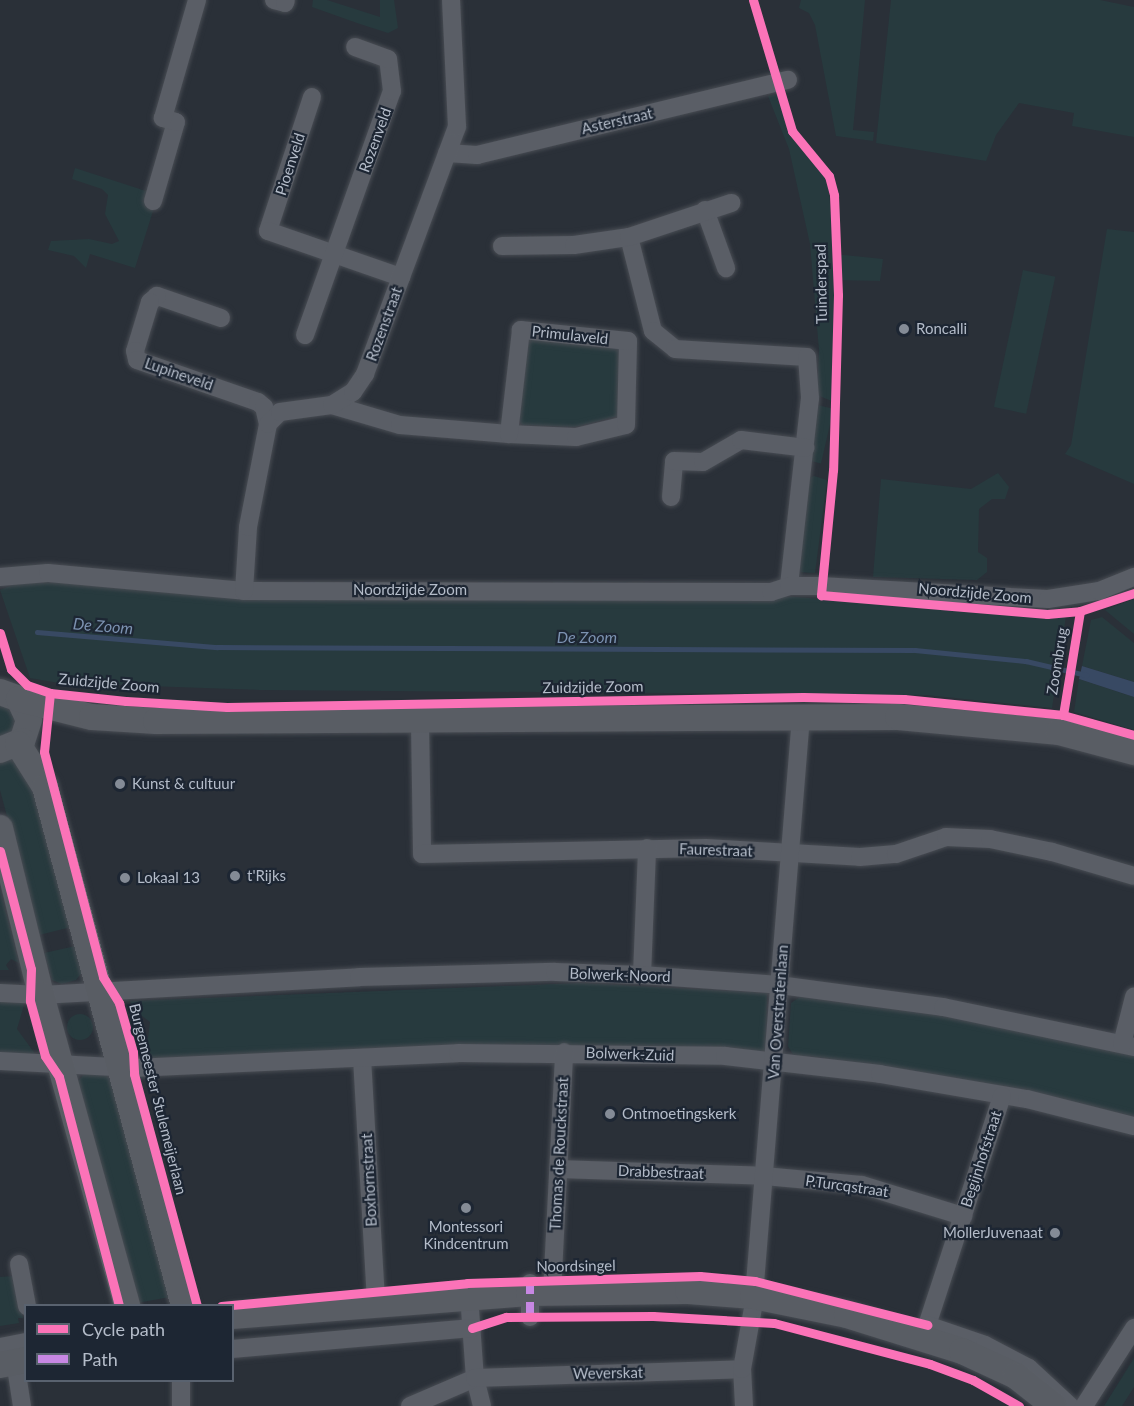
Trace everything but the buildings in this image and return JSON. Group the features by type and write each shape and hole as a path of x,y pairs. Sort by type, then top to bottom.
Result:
{"main road":[{"name":"Zuidzijde Zoom","path":"10,695 92,717 420,722 898,717 1007,725 1090,738 1134,752"},
{"name":"Burgemeester Stulemeijerlaan","path":"10,695 28,714 16,740 45,787 184,1304"},
{"name":"Zuidzijde Zoom","path":"16,740 92,717"},
{"path":"0,828 41,995 127,1304"},
{"path":"234,1327 470,1310 534,1298 677,1303 753,1302 847,1315 962,1351 1016,1376 1054,1406"},
{"path":"753,1302 927,1350 980,1371 1036,1406"},
{"path":"234,1316 376,1303 470,1310"}],"street":[{"path":"153,201 176,122 163,118 197,0"},
{"path":"274,0 285,3 286,0"},
{"name":"Rozenstraat","path":"268,424 280,412 332,405 353,392 365,374 457,127 451,0"},
{"name":"Rozenveld","path":"333,252 392,91 388,59 356,47"},
{"name":"Asterstraat","path":"447,153 477,155 788,80"},
{"name":"Pioenveld","path":"312,97 268,231 333,252"},
{"path":"502,246 574,245 628,237 731,203"},
{"path":"705,210 726,268"},
{"path":"628,237 654,331 669,345 675,349 807,357 810,398 789,586"},
{"path":"305,335 333,252 401,278"},
{"name":"Lupineveld","path":"221,318 157,296 150,302 135,351 137,360 258,402 264,407 268,424"},
{"name":"Primulaveld","path":"332,405 400,425 509,434 576,437 626,424 628,341 521,330 509,434"},
{"path":"244,591 248,527 268,424"},
{"path":"671,497 674,461 703,462 741,440 806,448"},
{"name":"Noordzijde Zoom","path":"0,577 48,573 244,591 771,592 789,586 1048,599 1099,591 1134,577"},
{"name":"Van Overstratenlaan","path":"744,1406 742,1369 753,1302 775,1060 801,717"},
{"name":"Faurestraat","path":"420,722 422,854 647,848 860,857 896,854 946,837 990,839 1134,876"},
{"path":"642,975 647,848"},
{"name":"Bolwerk-Noord","path":"0,993 41,995 359,977 555,972 642,975 780,985 943,1007 1128,1045"},
{"path":"1128,1045 1134,997"},
{"name":"Bolwerk-Zuid","path":"0,1061 62,1065 120,1065 133,1068 564,1052 775,1060 1002,1096 1134,1126"},
{"name":"Thomas de Rouckstraat","path":"534,1298 558,1169 564,1052"},
{"name":"Boxhornstraat","path":"362,1058 376,1303"},
{"name":"Begijnhofstraat","path":"1002,1096 927,1325 962,1336 1018,1362 1048,1383 1070,1406"},
{"name":"Drabbestraat","path":"558,1169 764,1176"},
{"name":"P.Turcqstraat","path":"764,1176 862,1185 963,1216"},
{"path":"19,1264 27,1304"},
{"path":"234,1349 470,1310 475,1378 482,1406"},
{"path":"1084,1406 1134,1328"},
{"path":"13,1355 22,1406"},
{"name":"Weverskat","path":"475,1378 742,1369"},
{"path":"410,1406 475,1378"},
{"path":"181,1382 181,1406"}],"green space":[{"path":"313,0 327,0 380,17 380,0 394,0 398,28 388,33 357,23 312,7"},
{"path":"801,0 865,0 853,130 874,132 873,141 836,136 815,25 809,13 799,8"},
{"path":"891,0 1100,0 1134,7 1134,137 1072,126 1074,113 1019,103 996,135 986,161 876,143"},
{"path":"779,94 792,131 823,171 829,192 834,254 883,259 880,281 835,280 834,402 817,395 819,350 810,244 789,149 768,96"},
{"path":"75,168 149,192 154,208 135,268 90,254 86,268 74,256 48,250 51,241 89,239 112,244 119,241 105,214 108,195 102,189 72,179"},
{"path":"1107,229 1134,232 1134,484 1065,454 1071,445"},
{"path":"1023,270 1055,277 1026,414 994,407"},
{"path":"524,339 626,344 618,416 575,427 522,425 518,419"},
{"path":"817,405 834,409 821,463 804,460"},
{"path":"998,473 1009,487 1005,499 992,499 979,509 978,552 987,558 987,572 977,580 873,577 881,479 971,489"},
{"path":"814,476 827,480 815,573 795,572 809,478"},
{"path":"17,583 780,596 1066,616 1052,708 926,695 260,690 59,683 30,678 0,590"},
{"path":"1134,599 1134,634 1105,610"},
{"path":"1102,617 1134,643 1134,682 1082,666 1091,620"},
{"path":"1079,679 1134,697 1134,730 1074,712"},
{"path":"0,703 17,716 14,731 0,738"},
{"path":"11,755 31,780 75,926 39,935 0,790 0,757"},
{"path":"0,890 19,963 11,959 6,965 9,970 0,970"},
{"path":"80,945 83,971 76,980 62,984 52,980 44,953"},
{"path":"581,983 767,993 766,1054 140,1061 138,1051 148,1038 150,1022 134,1010 130,1001"},
{"path":"800,997 942,1016 1134,1051 1134,1116 926,1073 810,1056 808,1060 795,1058 788,1046 791,1003"},
{"path":"0,998 19,999 24,1005 17,1029 36,1055 0,1053"},
{"path":"80,1014 89,1018 93,1027 89,1036 80,1040 71,1036 67,1027 71,1018"},
{"path":"100,1071 121,1081 176,1296 131,1304 72,1090 83,1075"},
{"path":"15,1276 23,1318 18,1318 19,1323 0,1326 0,1277"},
{"path":"1134,1358 1134,1387 1122,1406 1104,1406"}],"water":[{"path":"1082,666 1134,682 1134,697 1079,679"}],"waterway":[{"name":"De Zoom","path":"37,632 217,647 915,650 1026,661 1086,675"}],"marked path":[{"path":"530,1282 530,1317"}],"cycle path":[{"name":"Tuinderspad","path":"753,0 792,131 829,176 834,195 838,295 833,470 821,595 1047,614 1080,611 1134,593"},
{"name":"Zoombrug","path":"1063,715 1080,611"},
{"path":"0,633 11,669 27,685 50,693 126,701 227,707 803,697 904,699 1063,715 1134,735"},
{"path":"50,693 44,752 103,977 119,1003 133,1052 134,1074 196,1304"},
{"path":"0,851 31,969 30,1001 45,1056 59,1077 118,1304"},
{"name":"Noordsingel","path":"234,1305 467,1283 700,1276 755,1281 927,1325"},
{"path":"472,1328 506,1317 653,1316 774,1323 930,1364 973,1380 1019,1406"}],"place":[{"name":"Roncalli","path":"904,329"},
{"name":"Kunst & cultuur","path":"120,784"},
{"name":"t'Rijks","path":"235,876"},
{"name":"Lokaal 13","path":"125,878"},
{"name":"Ontmoetingskerk","path":"610,1114"},
{"name":"Montessori Kindcentrum","path":"466,1208"},
{"name":"MollerJuvenaat","path":"1055,1233"}]}
